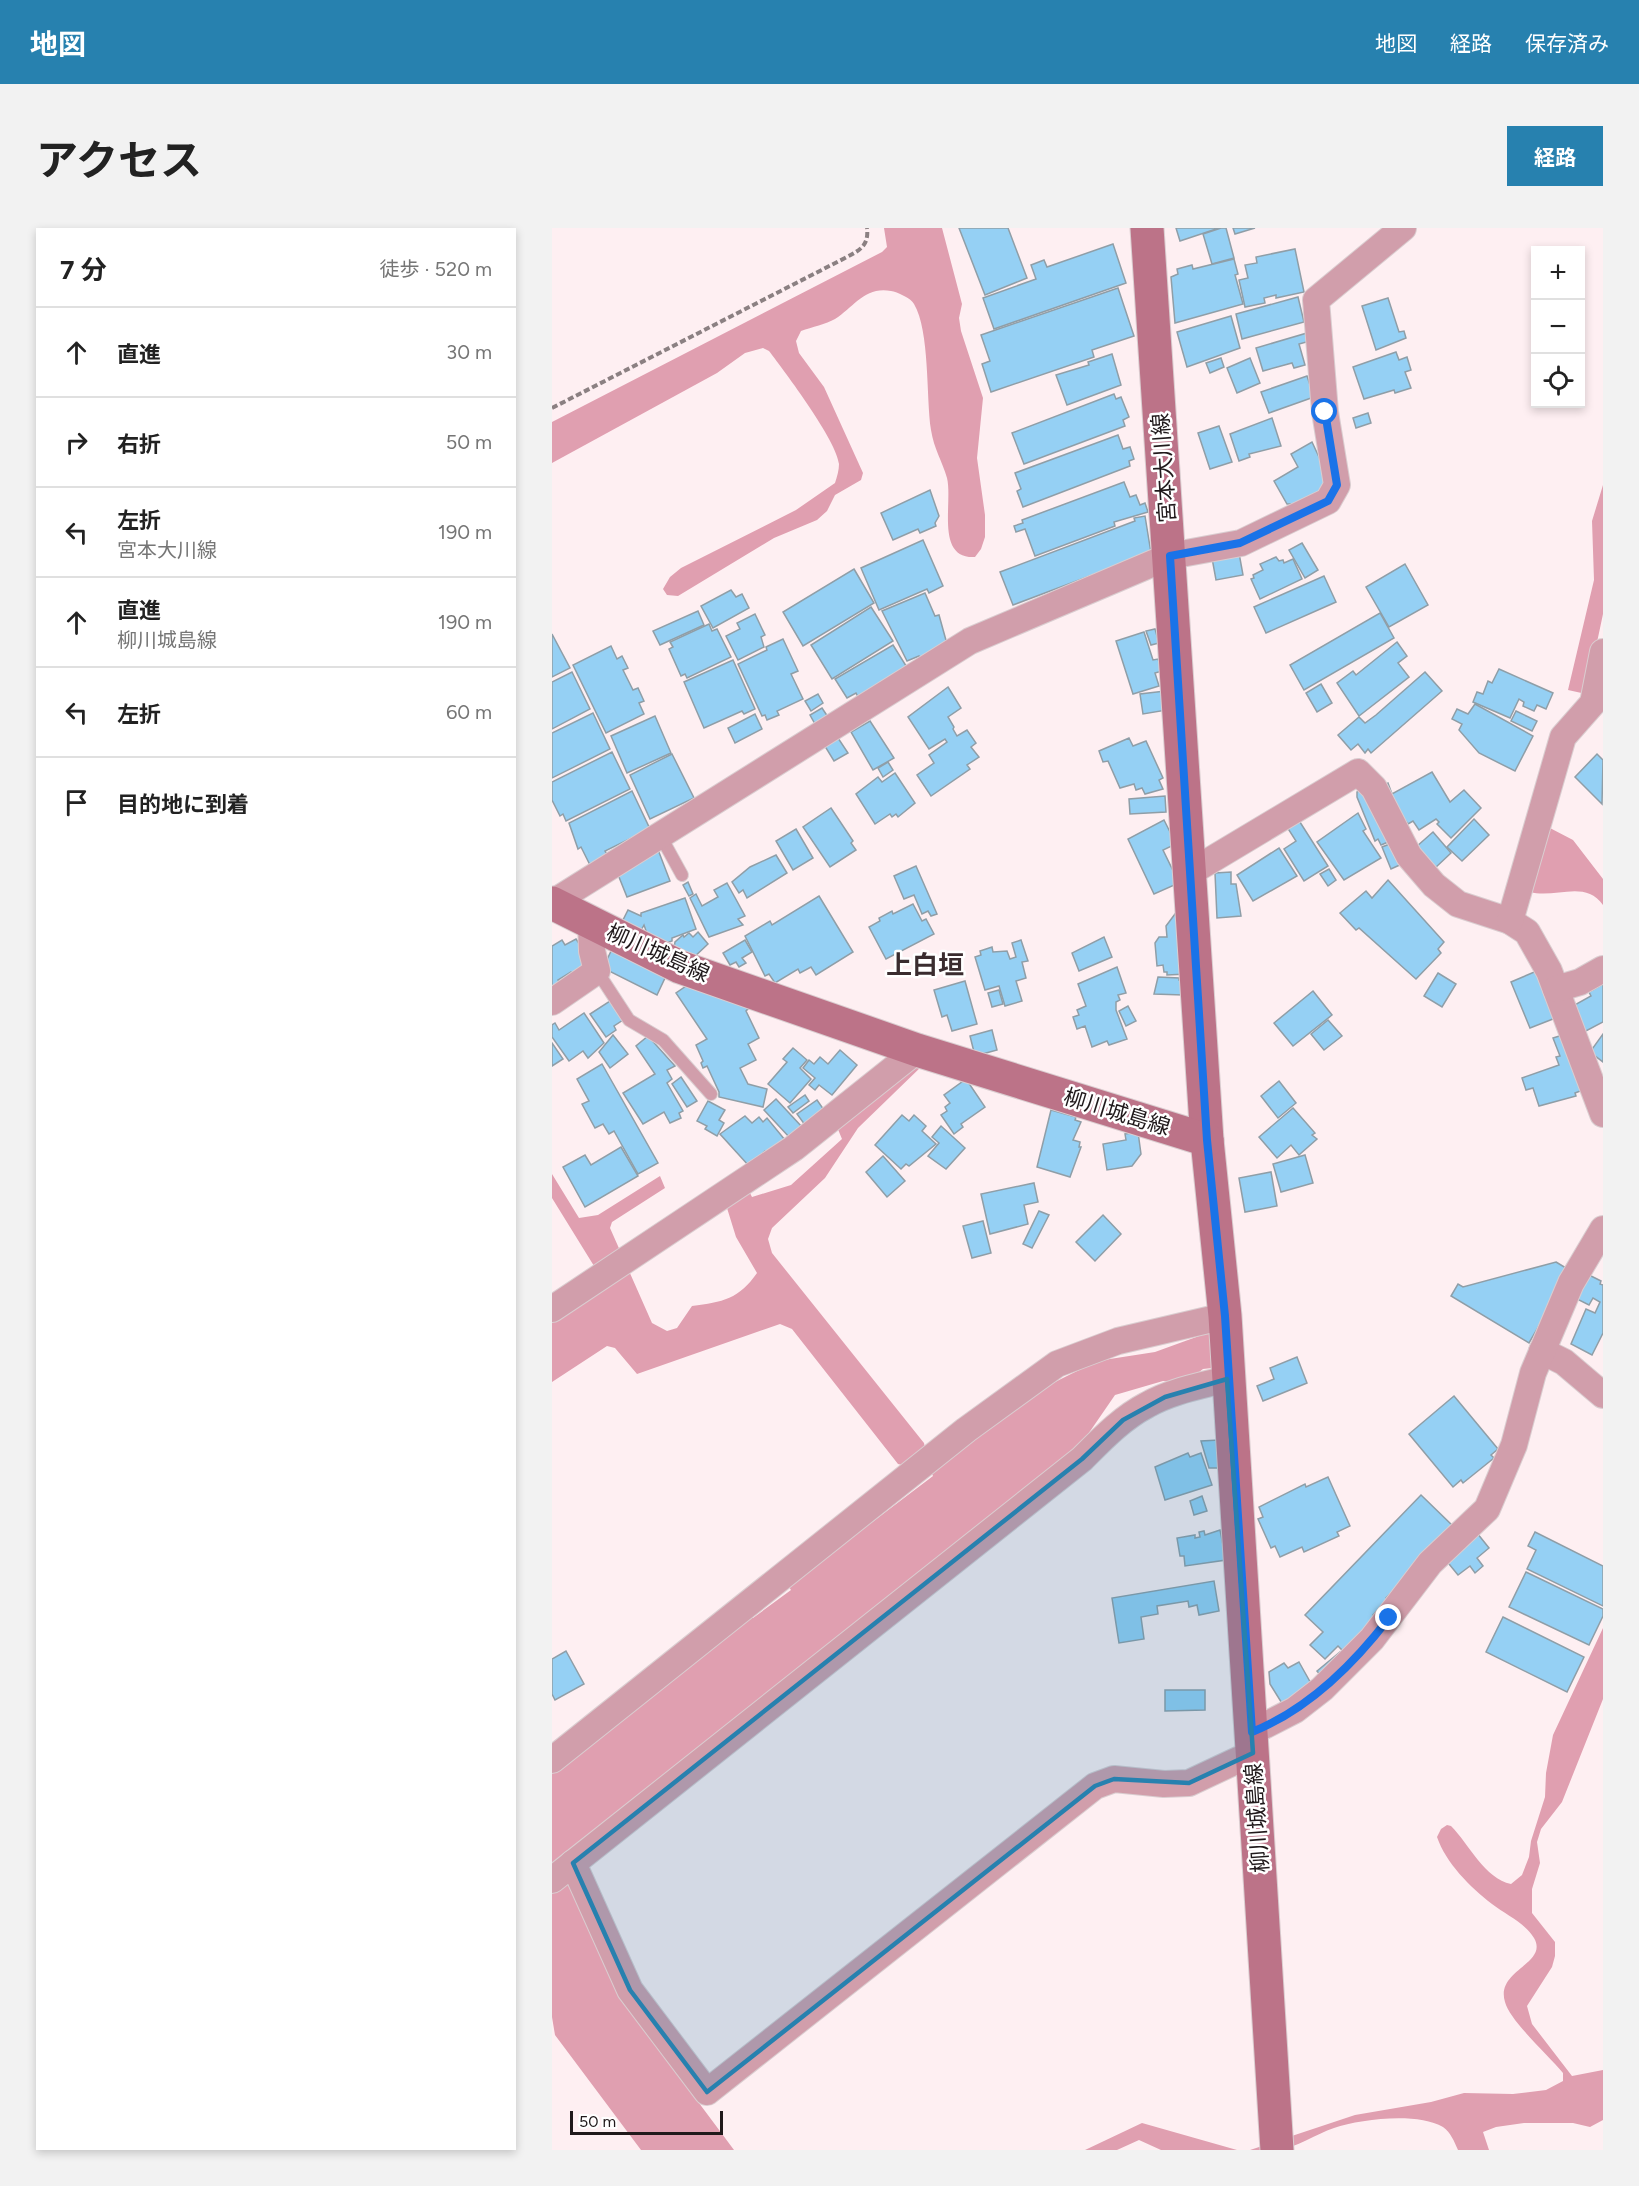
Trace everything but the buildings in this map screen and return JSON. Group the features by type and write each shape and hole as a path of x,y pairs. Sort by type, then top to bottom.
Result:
{"main road":[{"name":"宮本大川線","path":"1147,228 1207,1140"},
{"name":"柳川城島線","path":"552,903 680,967 917,1050 1207,1140 1225,1319 1277,2150"}],"street":[{"path":"552,903 970,641 1170,556 1240,543 1328,501 1337,485 1325,412 1316,300 1403,228"},
{"path":"1510,921 1563,737 1593,703 1603,652"},
{"path":"1191,872 1358,772 1374,788 1409,856 1434,885 1458,904 1510,921 1527,932 1556,989 1603,1114"},
{"path":"552,1002 597,971 591,923"},
{"path":"1556,989 1580,982 1603,969"},
{"path":"552,1309 794,1148 917,1050"},
{"path":"573,1863 630,1990 707,2092 1095,1786 1114,1779 1164,1784 1189,1782 1252,1742 1322,1689 1372,1639 1430,1563 1488,1509 1514,1445 1533,1373 1542,1351 1571,1283 1603,1229"},
{"path":"552,1760 966,1430 1037,1377 1057,1364 1118,1341 1225,1319"},
{"path":"1542,1351 1564,1362 1603,1395"},
{"path":"552,1880 1082,1459 1123,1420 1148,1404 1165,1397 1227,1378"}],"lane":[{"path":"660,835 682,875"},
{"path":"597,971 629,1020 663,1040 711,1094"}],"path":[{"path":"552,408 863,248 868,239 867,228"}],"highlighted area":[{"path":"1227,1379 1253,1753 1189,1783 1114,1779 1095,1786 707,2092 630,1990 573,1863 1082,1459 1123,1420 1165,1397"}],"shaded area":[{"path":"884,228 942,228 962,304 959,318 961,331 983,398 977,458 985,515 985,537 981,549 975,557 963,555 955,549 950,539 947,478 934,443 929,416 923,330 912,302 900,294 882,290 867,294 835,319 801,331 796,341 799,353 824,387 863,473 861,480 835,495 827,511 817,520 774,538 678,596 667,595 663,589 670,577 681,568 796,510 835,483 839,464 836,453 809,407 769,351 763,348 745,353 717,373 552,463 552,422 882,252 887,247"},
{"path":"1603,485 1603,614 1586,694 1568,690 1594,580 1592,521"},
{"path":"1548,827 1573,840 1603,879 1603,905 1596,897 1579,891 1540,894 1530,892"},
{"path":"919,1061 924,1064 858,1128 825,1178 772,1228 768,1239 772,1253 924,1443 925,1448 902,1465 898,1464 792,1329 780,1324 637,1374 615,1348 607,1346 552,1382 552,1323 607,1287 552,1198 552,1174 579,1218 598,1215 660,1176 665,1188 612,1222 610,1228 652,1323 667,1331 677,1328 692,1306 721,1301 737,1294 757,1273 736,1237 727,1208 749,1191 752,1197 791,1185 842,1139 837,1127 848,1122 849,1115"},
{"path":"1210,1332 1212,1368 1203,1369 1185,1383 1163,1381 1115,1395 1082,1443 552,1863 552,1772 749,1615 753,1618 791,1590 787,1584 868,1520 871,1523 933,1476 931,1472 1019,1400 1097,1361 1155,1352"},
{"path":"1603,1628 1603,1699 1562,1802 1541,1829 1537,1842 1540,1863 1532,1889 1532,1913 1555,1942 1555,1956 1552,1967 1527,2006 1532,2024 1572,2076 1603,2070 1603,2120 1590,2127 1573,2123 1524,2123 1496,2127 1483,2132 1489,2150 1458,2150 1443,2127 1432,2122 1389,2118 1345,2125 1285,2149 1250,2150 1355,2115 1431,2102 1464,2093 1513,2094 1546,2090 1563,2081 1563,2073 1514,2019 1505,2002 1504,1991 1507,1982 1534,1954 1537,1947 1534,1938 1520,1923 1492,1904 1467,1882 1446,1856 1437,1837 1441,1829 1447,1825 1451,1826 1493,1875 1511,1884 1522,1875 1545,1797 1546,1773 1553,1735"},
{"path":"564,1882 574,1886 623,2001 734,2150 641,2150 555,2035 552,2017 552,1892"},
{"path":"1142,2123 1237,2150 1161,2150 1139,2140 1117,2150 1085,2150"}],"district":[{"name":"上白垣","path":"925,965"}],"route":[{"path":"1325,412 1337,485 1328,501 1299,517 1240,543 1170,556 1207,1140 1225,1316 1227,1378 1252,1732 1272,1724 1322,1689 1372,1639 1389,1618"}]}
